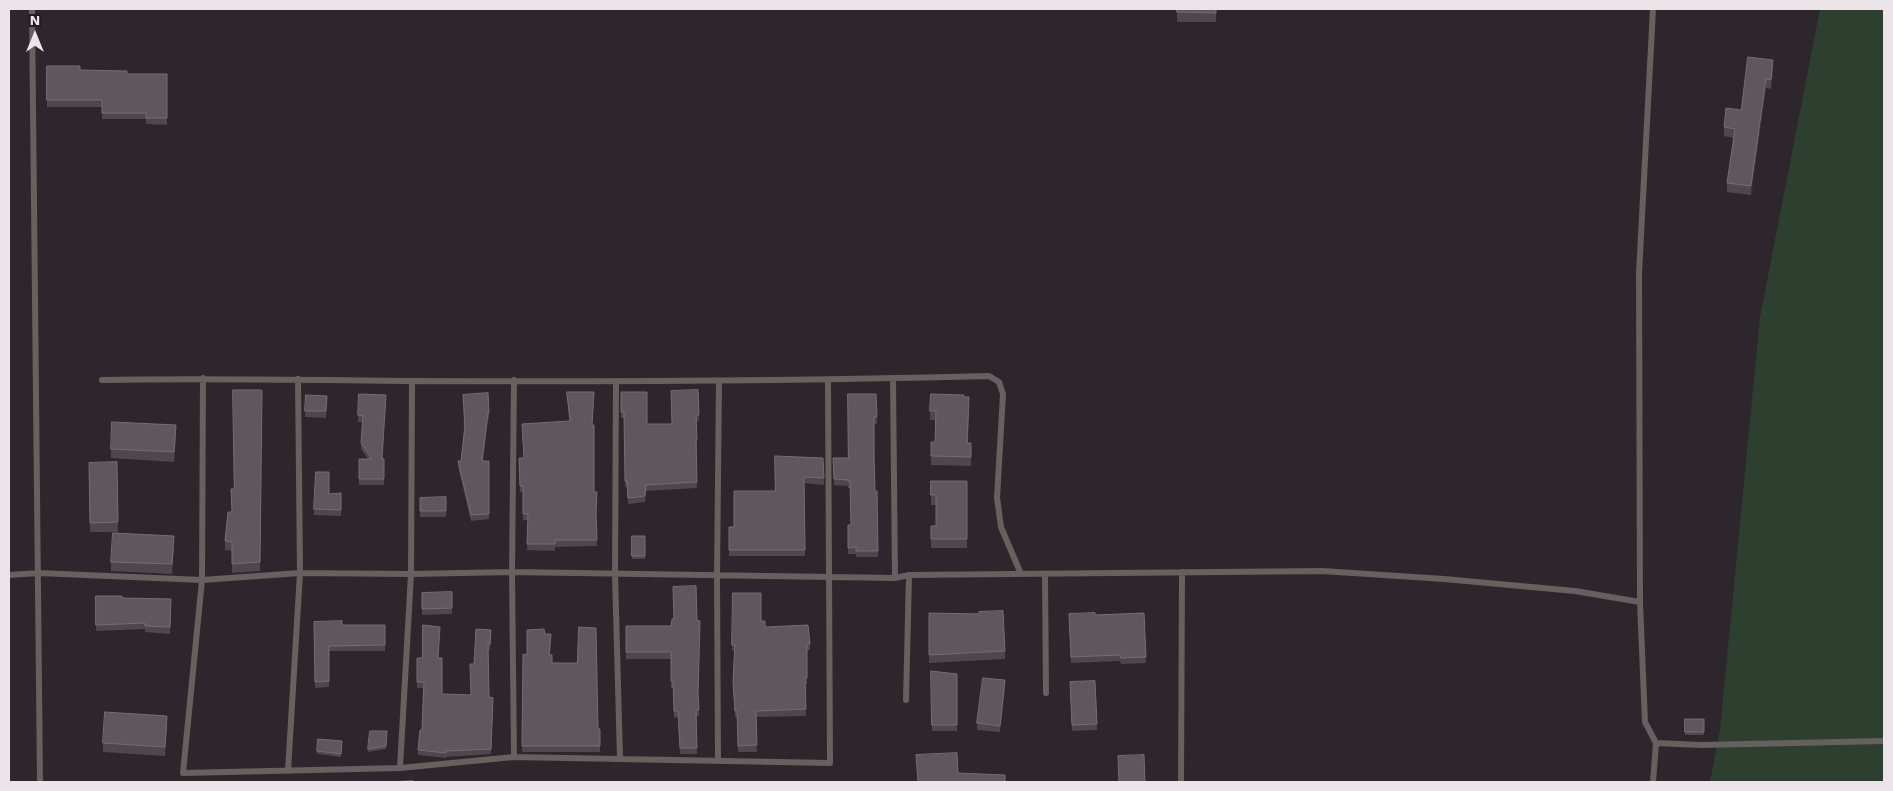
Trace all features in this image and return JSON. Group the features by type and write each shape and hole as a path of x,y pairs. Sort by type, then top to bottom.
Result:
{"lane":[{"path":"32,9 40,782"},
{"path":"1653,9 1639,273 1640,602 1645,722 1656,743 1653,782"},
{"path":"102,380 203,378 719,381 989,376 999,382 1003,394 997,498 1001,527 1021,574"},
{"path":"203,378 202,580 183,773 400,768 514,756 830,763 828,380"},
{"path":"893,379 895,578"},
{"path":"288,771 300,573 298,380"},
{"path":"400,768 411,574 412,380"},
{"path":"514,380 512,572 514,756"},
{"path":"616,381 615,574 620,759"},
{"path":"718,761 719,381"},
{"path":"9,575 38,573 202,580 300,573 411,574 512,572 895,578 909,575 1322,571 1426,577 1576,591 1640,602"},
{"path":"1181,782 1182,572"},
{"path":"906,700 909,575"},
{"path":"1045,575 1046,693"},
{"path":"1656,743 1701,746 1884,741"}],"green space":[{"path":"1820,9 1884,9 1884,782 1710,782 1720,730 1760,317"}],"building":[{"path":"1177,9 1216,9 1216,13 1177,12"},
{"path":"1748,57 1773,60 1771,80 1766,79 1751,186 1727,183 1735,129 1724,127 1726,108 1741,110"},
{"path":"47,66 80,66 80,70 127,71 127,74 167,74 167,118 146,118 146,113 102,113 102,100 47,100"},
{"path":"233,390 262,390 260,562 232,564 232,542 225,541 228,512 232,512 231,489 234,489"},
{"path":"698,390 699,415 696,415 697,482 646,485 645,496 628,498 627,481 625,481 624,412 621,412 621,392 647,392 647,424 672,424 671,391"},
{"path":"567,392 594,392 592,425 594,425 594,492 597,492 597,540 555,540 555,544 527,544 528,514 523,514 523,486 520,486 519,458 524,458 522,424 570,421"},
{"path":"488,393 489,413 482,461 489,461 489,514 471,515 458,461 461,461 465,426 463,395"},
{"path":"359,394 386,395 382,459 384,459 384,479 359,479 359,459 372,459 361,443 363,416 358,415"},
{"path":"848,394 876,394 877,417 874,417 874,457 875,491 877,491 878,551 856,551 856,547 848,548 848,525 851,525 850,481 834,479 833,458 848,458"},
{"path":"931,394 964,395 964,397 969,397 967,443 971,443 971,457 931,456 931,442 935,442 936,411 930,411"},
{"path":"306,395 327,396 326,411 305,411"},
{"path":"112,422 176,425 174,452 111,449"},
{"path":"775,456 823,458 824,478 804,477 805,550 729,550 729,527 734,527 734,491 775,491"},
{"path":"117,462 118,522 90,523 89,463"},
{"path":"316,472 329,472 329,494 341,493 341,510 314,509"},
{"path":"931,481 967,481 967,539 931,539 931,526 936,526 936,495 931,495"},
{"path":"446,497 446,511 420,511 420,498"},
{"path":"113,533 174,536 172,564 111,562"},
{"path":"632,536 645,536 645,556 632,556"},
{"path":"696,586 697,620 700,621 699,710 696,710 697,748 680,748 678,711 674,711 673,681 671,681 671,652 626,652 626,626 671,626 672,619 674,619 673,587"},
{"path":"452,592 452,608 422,609 422,593"},
{"path":"733,593 761,593 761,621 765,621 765,627 808,625 810,644 807,644 806,709 756,711 757,745 738,746 737,711 735,711 733,682 735,645 732,645"},
{"path":"96,596 171,599 170,627 145,626 145,623 96,625"},
{"path":"1003,611 1005,651 929,655 929,613 979,614 979,612"},
{"path":"1095,613 1095,615 1144,613 1146,657 1121,658 1120,655 1071,657 1069,614"},
{"path":"342,621 342,625 385,625 385,645 329,646 329,681 315,682 314,622"},
{"path":"423,625 440,627 438,658 442,658 442,694 471,695 470,664 474,664 476,629 491,630 490,644 488,644 489,697 493,698 491,749 446,751 446,753 418,750 420,730 422,730 424,682 417,682 417,658 422,658"},
{"path":"579,627 596,628 600,746 522,746 523,654 527,655 527,630 544,629 545,634 551,634 549,655 552,655 552,663 577,663"},
{"path":"931,671 957,674 957,725 932,725"},
{"path":"983,678 1005,680 1000,726 977,723"},
{"path":"1095,681 1097,724 1072,725 1070,682"},
{"path":"105,712 167,716 165,747 103,743"},
{"path":"1685,719 1704,719 1704,732 1685,732"},
{"path":"370,731 387,731 386,746 368,749"},
{"path":"318,739 342,741 341,754 317,751"},
{"path":"957,753 958,773 1005,775 1005,782 918,782 916,755"},
{"path":"1144,755 1145,782 1119,782 1118,756"}]}
